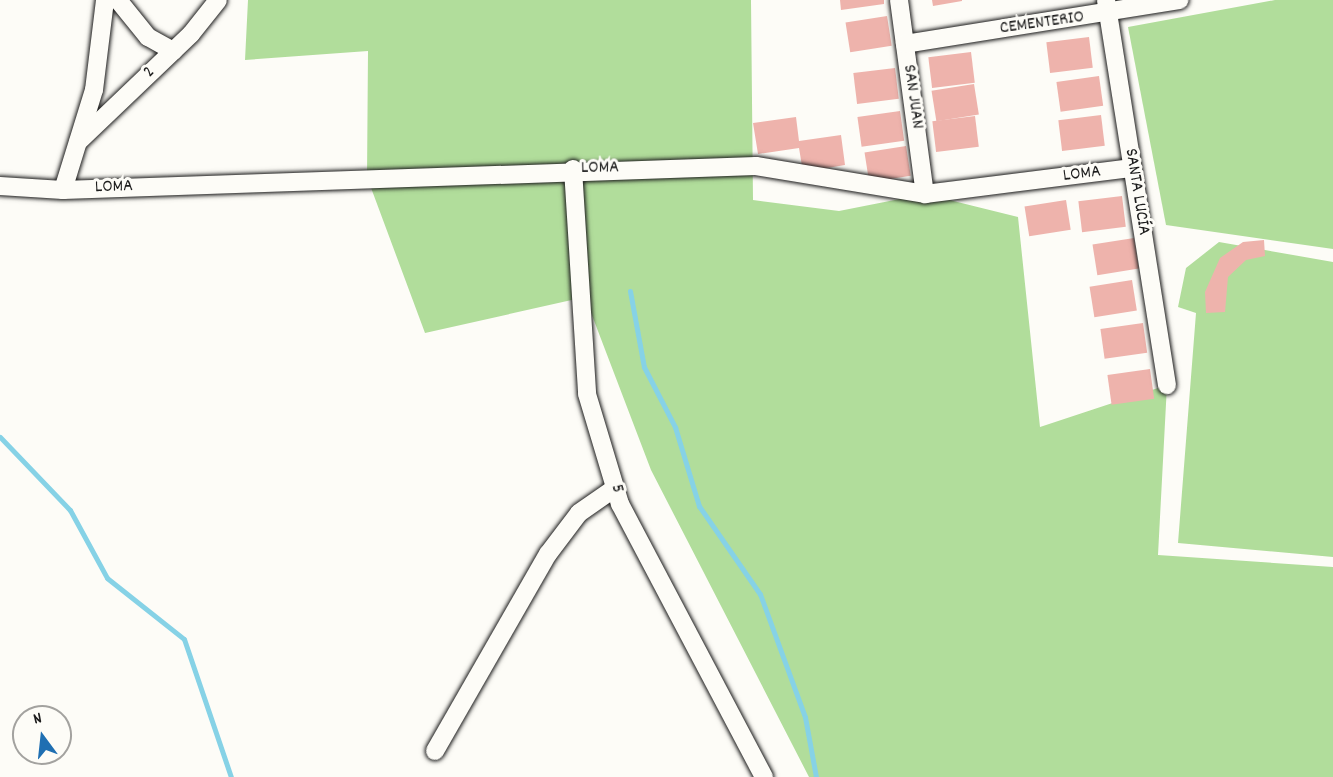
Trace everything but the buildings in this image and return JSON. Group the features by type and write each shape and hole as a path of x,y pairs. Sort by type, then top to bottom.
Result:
{"street":[{"path":"63,190 94,90 105,0"},
{"path":"118,0 148,37 173,51"},
{"name":"2","path":"78,142 173,51 218,0"},
{"name":"SAN JUAN","path":"899,0 925,194"},
{"name":"CEMENTERIO","path":"905,44 1107,7 1179,0"},
{"name":"SANTA LUCÍA","path":"1107,7 1167,385"},
{"name":"LOMA","path":"0,186 63,190 573,169 756,166 925,194 1132,168"},
{"name":"5","path":"573,169 587,394 615,488 764,777"},
{"path":"435,751 548,554 579,513 615,488"}],"green space":[{"path":"248,0 751,0 753,200 839,211 925,194 1018,217 1040,427 1167,385 1158,555 1333,567 1333,777 809,777 651,470 585,297 425,333 367,177 368,51 245,60"},
{"path":"1275,0 1333,0 1333,249 1166,225 1128,27"},
{"path":"1219,242 1333,262 1333,557 1178,543 1196,313 1178,307 1186,268"}],"waterway":[{"path":"630,291 644,367 675,427 699,506 760,594 805,717 816,777"},
{"path":"0,437 70,510 107,578 184,639 231,777"}]}
